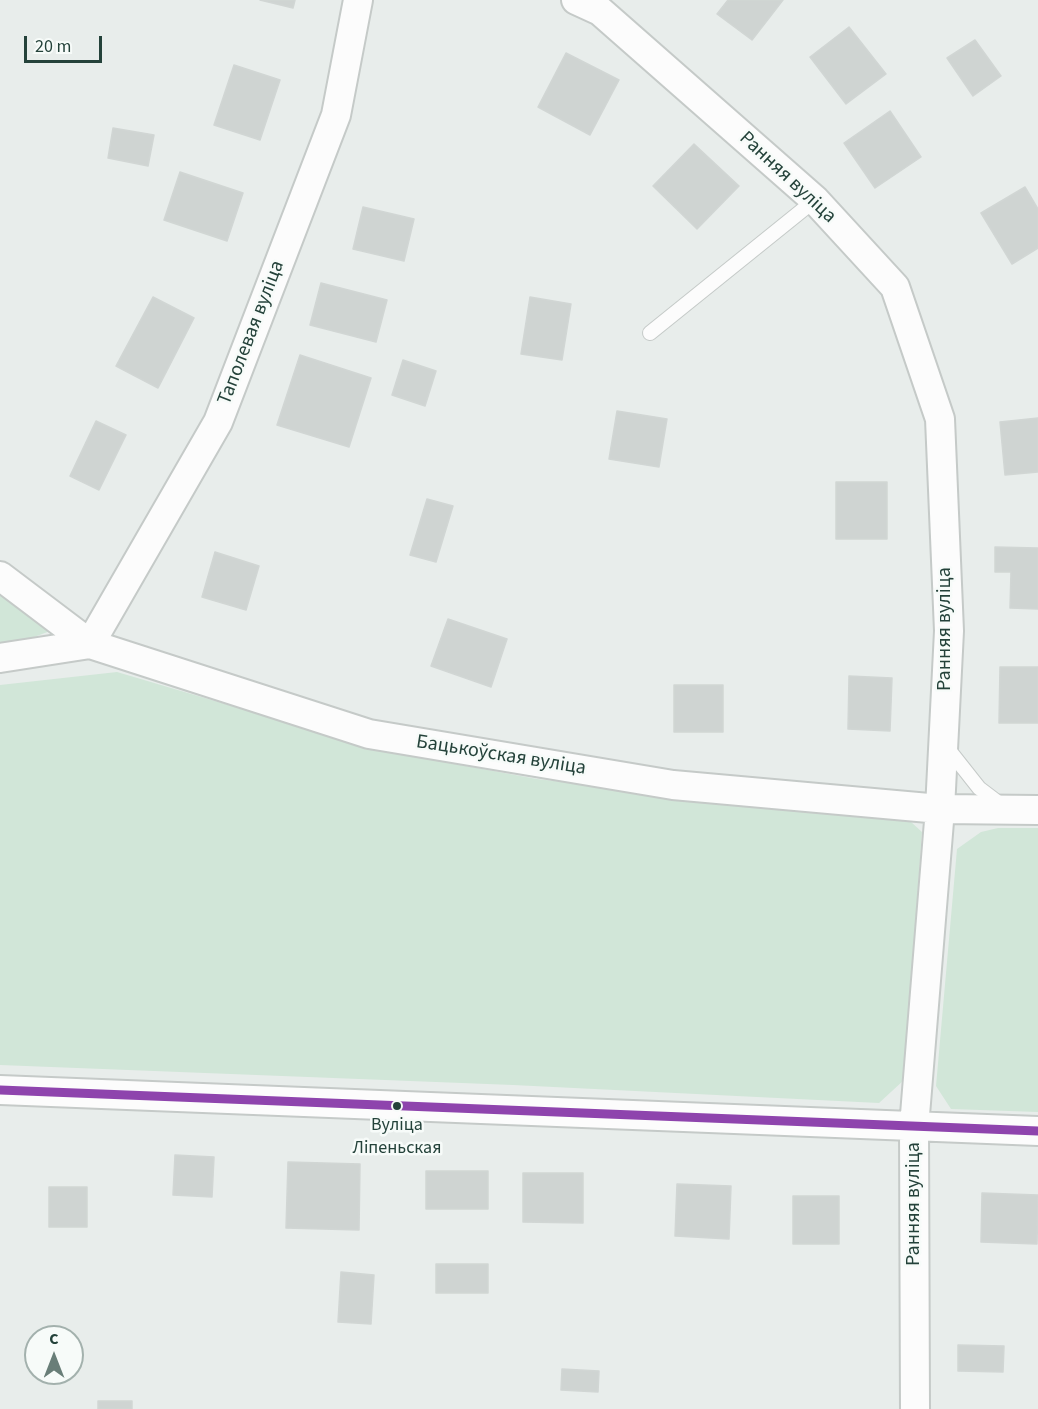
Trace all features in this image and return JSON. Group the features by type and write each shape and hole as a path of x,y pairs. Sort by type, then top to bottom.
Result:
{"street":[{"name":"Таполевая вуліца","path":"90,644 218,422 336,116 358,0"},
{"name":"Ранняя вуліца","path":"576,0 600,11 814,200 895,287 940,419 950,631 940,809 915,1127 915,1409"},
{"name":"Бацькоўская вуліца","path":"0,576 90,644 369,734 674,785 940,809 1038,810"},
{"path":"0,658 90,644"},
{"path":"0,1090 1038,1131"}],"lane":[{"path":"650,333 814,200"},
{"path":"944,743 980,788 1008,810"}],"green space":[{"path":"0,595 50,631 21,642 0,644"},
{"path":"117,672 384,751 537,779 911,822 922,832 904,1080 879,1103 513,1085 0,1065 0,685"},
{"path":"998,828 1038,828 1038,1112 951,1109 936,1086 957,849 981,832"}],"building":[{"path":"260,0 295,0 293,8"},
{"path":"728,0 783,0 752,40 717,14"},
{"path":"849,27 886,74 846,104 810,57"},
{"path":"975,40 1001,76 973,96 947,58"},
{"path":"566,53 619,80 590,135 538,107"},
{"path":"234,65 280,80 260,140 214,125"},
{"path":"890,111 921,157 875,188 844,143"},
{"path":"113,128 154,135 148,166 108,158"},
{"path":"694,144 739,186 697,229 653,186"},
{"path":"180,172 243,193 227,241 164,220"},
{"path":"1025,187 1038,209 1038,248 1012,264 981,213"},
{"path":"363,207 414,219 404,261 353,249"},
{"path":"321,283 387,300 376,342 310,325"},
{"path":"153,297 194,318 158,388 116,366"},
{"path":"530,297 571,304 562,360 521,354"},
{"path":"300,355 371,378 349,447 277,425"},
{"path":"403,360 436,371 425,406 392,395"},
{"path":"617,411 667,419 659,467 609,459"},
{"path":"1038,418 1038,472 1005,475 1000,422"},
{"path":"96,421 126,435 99,490 70,476"},
{"path":"836,482 887,482 887,539 836,539"},
{"path":"427,499 453,506 436,562 410,555"},
{"path":"995,547 1038,548 1038,609 1010,608 1011,572 995,572"},
{"path":"215,552 259,566 246,610 202,597"},
{"path":"448,619 507,639 491,687 431,666"},
{"path":"1000,667 1038,667 1038,723 999,723"},
{"path":"849,676 892,678 890,731 848,729"},
{"path":"674,685 723,685 723,732 674,732"},
{"path":"175,1155 214,1157 212,1197 173,1195"},
{"path":"288,1162 360,1164 359,1230 286,1228"},
{"path":"426,1171 488,1171 488,1209 426,1209"},
{"path":"523,1173 583,1173 583,1223 523,1222"},
{"path":"677,1184 731,1186 729,1239 675,1236"},
{"path":"49,1187 87,1187 87,1227 49,1227"},
{"path":"982,1193 1038,1195 1037,1244 981,1242"},
{"path":"793,1196 839,1196 839,1244 793,1244"},
{"path":"436,1264 488,1264 488,1293 436,1293"},
{"path":"341,1272 374,1275 371,1324 338,1322"},
{"path":"958,1345 1004,1346 1003,1372 958,1371"},
{"path":"562,1369 599,1371 598,1392 561,1390"},
{"path":"98,1401 132,1401 132,1409 98,1409"}],"transit line":[{"path":"0,1090 1038,1131"}],"place":[{"name":"Вуліца Ліпеньская","path":"397,1106"}]}
